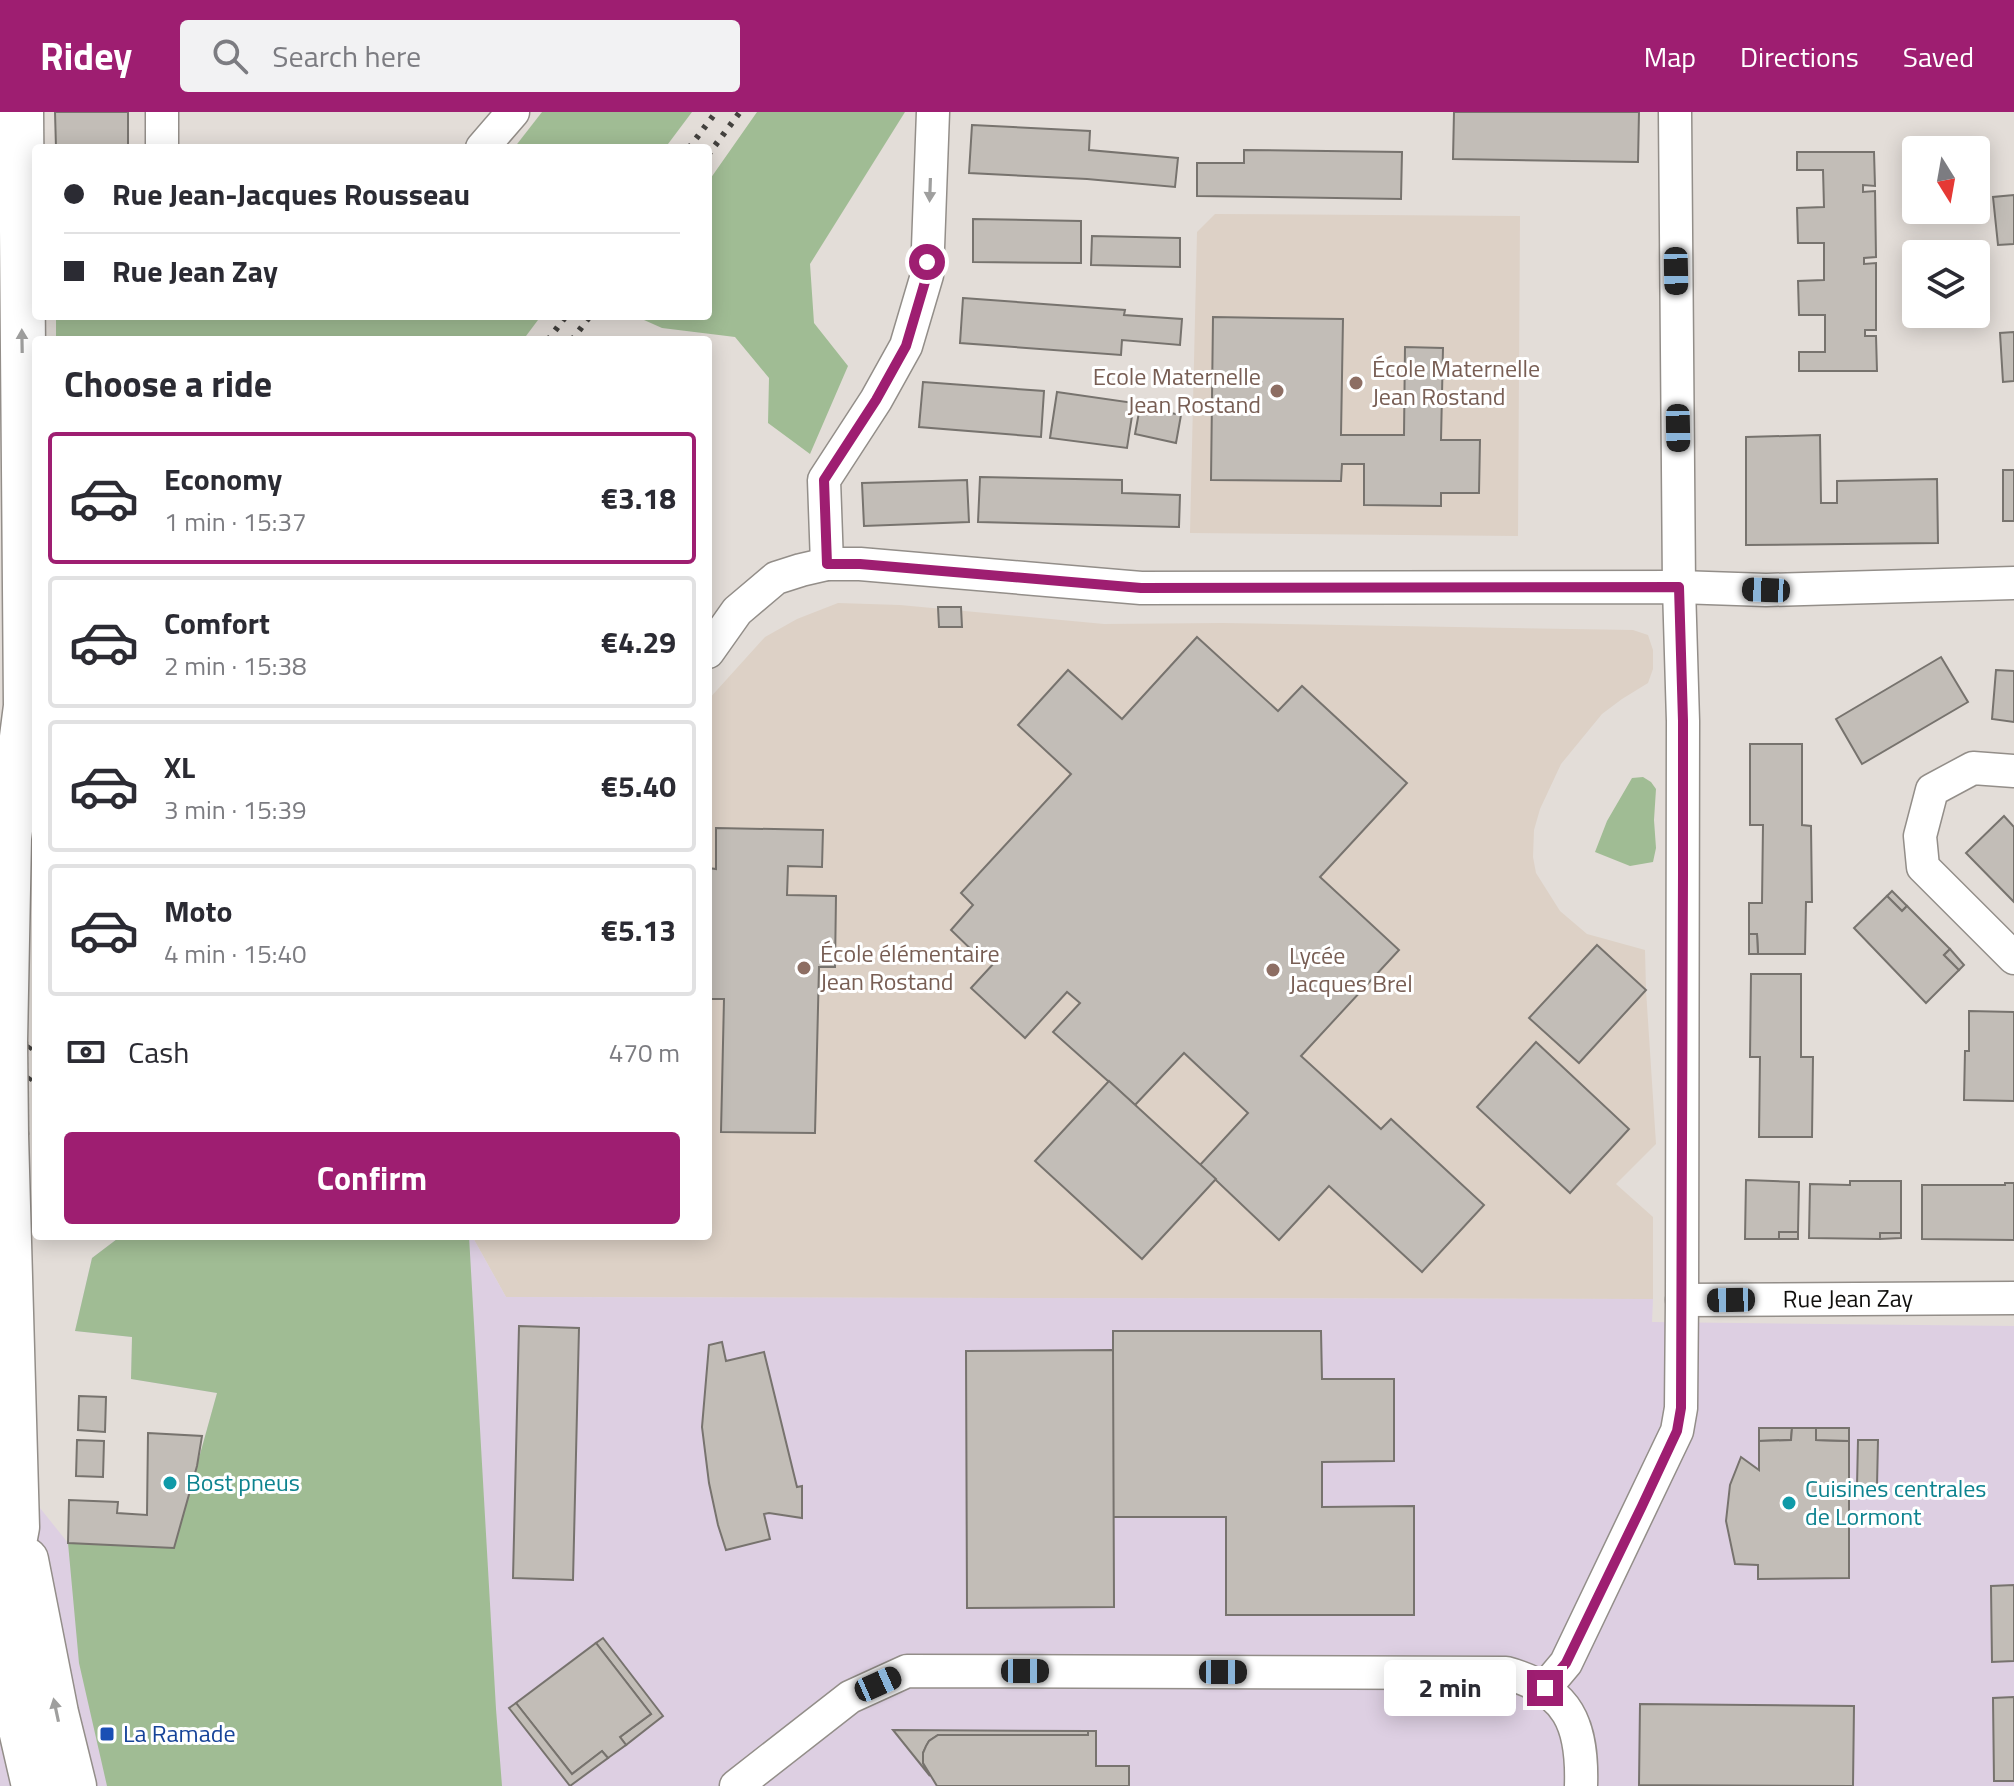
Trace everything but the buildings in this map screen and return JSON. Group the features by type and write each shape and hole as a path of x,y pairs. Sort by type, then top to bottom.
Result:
{"main road":[{"path":"21,112 28,260 26,706 9,838 6,1135 17,1527 6,1585 19,1721 34,1786"},
{"path":"0,753 9,838"},
{"path":"17,1527 30,1574 56,1713 74,1786"}],"street":[{"path":"162,112 162,144"},
{"path":"485,144 513,112"},
{"path":"827,564 824,480 876,400 906,346 927,275 933,112"},
{"path":"1545,1688 1566,1663 1677,1431 1681,1408 1683,874 1675,112"},
{"path":"712,646 737,611 776,578 827,564 860,564 1141,588 1679,587 1766,590 2014,583"},
{"path":"2014,771 1973,768 1932,790 1920,836 1923,867 2014,958"},
{"name":"Rue Jean Zay","path":"1682,1300 2014,1298"},
{"path":"736,1786 850,1697 907,1671 1506,1673 1528,1679 1561,1702 1579,1739 1581,1786"}],"shaded area":[{"name":"École Maternelle Jean Rostand","path":"1215,214 1520,216 1518,536 1190,533 1197,232"},
{"name":"Lycée Jacques Brel","path":"838,603 900,605 1104,624 1633,630 1648,635 1653,650 1653,669 1648,683 1602,714 1561,764 1540,809 1534,830 1533,857 1536,873 1560,911 1587,934 1645,950 1656,1144 1616,1184 1653,1217 1653,1299 506,1297 474,1240 712,1240 712,696 765,637 797,619"},
{"path":"116,1240 474,1240 506,1297 1653,1299 1652,1322 2014,1326 2014,1786 0,1786 0,1458 68,1543 174,1548 217,1393 131,1379 132,1337 75,1331 92,1258"}],"green space":[{"path":"542,112 692,112 668,144 517,144"},
{"path":"757,112 905,112 810,264 814,323 848,366 810,454 768,423 769,378 735,337 662,328 644,320 712,320 712,176"},
{"path":"56,320 538,320 526,336 56,336"},
{"path":"1643,777 1656,789 1656,848 1653,862 1630,866 1595,852 1607,821 1632,778"},
{"path":"116,1240 469,1240 502,1786 107,1786 79,1663 68,1543 174,1548 217,1393 131,1379 132,1337 75,1331 92,1258"}],"railway":[{"path":"692,144 716,112"},
{"path":"712,150 740,112"},
{"path":"551,336 563,320"},
{"path":"575,336 587,320"},
{"path":"0,1088 32,1044"},
{"path":"0,1119 32,1075"}],"place":[{"name":"École Maternelle Jean Rostand","path":"1356,383"},
{"name":"Ecole Maternelle Jean Rostand","path":"1277,391"},
{"name":"École élémentaire Jean Rostand","path":"804,968"},
{"name":"Lycée Jacques Brel","path":"1273,970"},
{"name":"Bost pneus","path":"170,1483"},
{"name":"Cuisines centrales de Lormont","path":"1789,1503"},
{"name":"La Ramade","path":"107,1734"}],"route":[{"path":"927,262 927,275 906,346 876,400 824,480 827,564 860,564 1141,588 1679,587 1683,721 1681,1408 1677,1431 1668,1452 1566,1663 1545,1688"}]}
